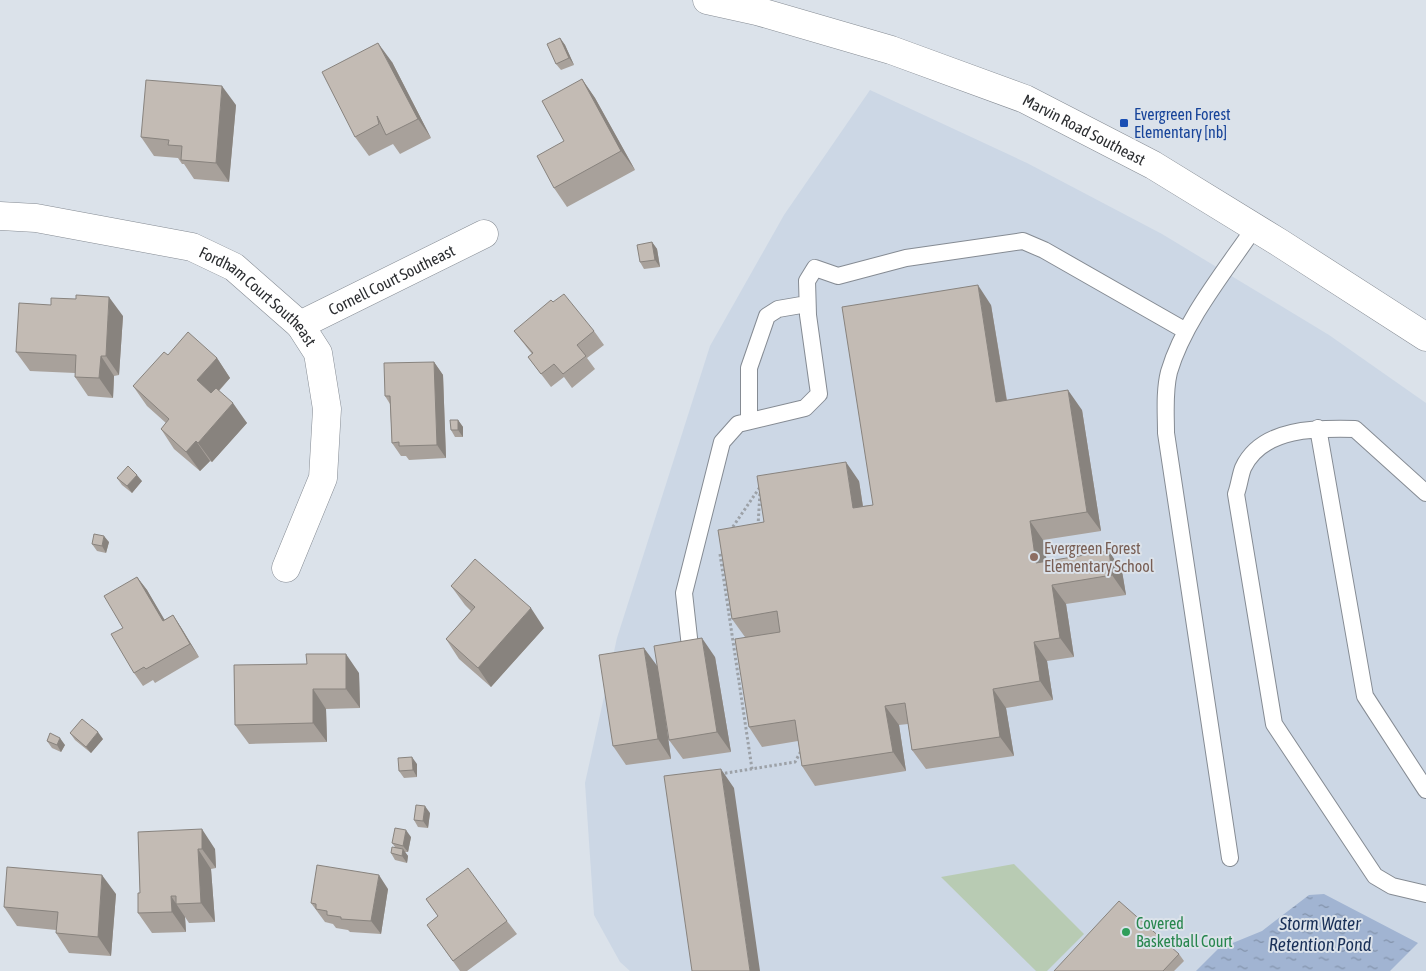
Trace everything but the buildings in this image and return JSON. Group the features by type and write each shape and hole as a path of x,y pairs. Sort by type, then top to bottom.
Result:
{"street":[{"name":"Marvin Road Southeast","path":"707,0 757,5 891,50 1025,99 1153,165 1255,227 1426,337"},
{"name":"Fordham Court Southeast","path":"0,216 36,218 192,247 234,267 300,325 318,353 327,409 323,478 286,568"},
{"name":"Cornell Court Southeast","path":"300,325 484,234"}],"lane":[{"path":"1230,858 1166,433 1166,392 1170,371 1186,330 1255,227"},
{"path":"690,647 684,593 722,442 738,424 806,408 819,394 807,304 807,281 815,268 838,276 906,258 1023,241 1044,250 1186,330"},
{"path":"749,421 749,368 767,316 778,308 807,304"},
{"path":"1318,428 1365,696 1426,790"},
{"path":"1425,496 1356,429 1318,428 1285,434 1260,446 1244,467 1236,494 1274,724 1375,876 1392,886 1426,894"}],"path":[{"path":"724,539 761,486 758,533"},
{"path":"719,546 752,768"},
{"path":"713,775 795,762 804,747"}],"shaded area":[{"name":"Evergreen Forest Elementary School","path":"870,90 1027,163 1162,234 1329,335 1426,403 1426,971 630,971 620,962 594,915 585,783 617,638 710,346 784,215"}],"green space":[{"path":"1014,864 1084,934 1047,971 1036,971 941,877"}],"water":[{"name":"Storm Water Retention Pond","path":"1324,894 1418,943 1390,971 1196,971 1218,949 1262,931 1309,895"}],"place":[{"name":"Evergreen Forest Elementary [nb]","path":"1124,123"},
{"name":"Evergreen Forest Elementary School","path":"1034,557"},
{"name":"Covered Basketball Court","path":"1126,932"}]}
